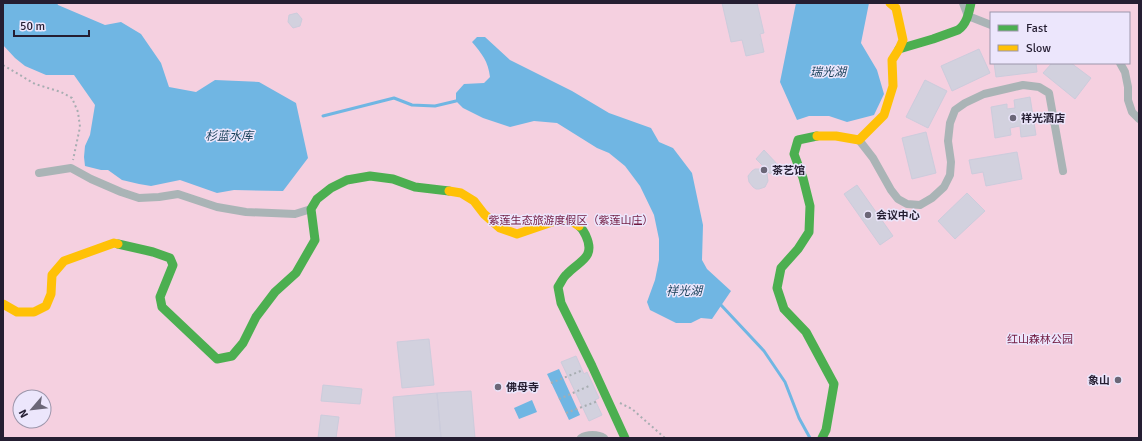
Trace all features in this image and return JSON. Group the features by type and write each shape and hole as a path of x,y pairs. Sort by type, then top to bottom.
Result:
{"street":[{"path":"859,140 884,115 893,86 892,60 903,40 896,8 890,3"},
{"path":"963,3 968,16 990,25"},
{"path":"899,49 961,28 968,16 971,3"},
{"path":"1121,64 1125,72 1128,87 1128,100 1132,112 1139,119"},
{"path":"824,434 834,384 806,332 784,309 777,288 781,268 798,249 809,232 810,206 794,154 798,140 827,135 848,137 859,140 873,158 891,190 898,199 907,204 920,205 932,198 944,187 950,175 951,162 948,141 950,123 955,110 965,102 984,94 1023,85 1039,88 1049,93 1062,172"},
{"path":"39,173 71,168 91,179 139,198 178,194 217,207 246,212 295,214 311,209"},
{"path":"3,304 17,312 34,312 46,306 51,294 52,275 64,261 114,243 153,252 170,258 173,265 160,297 162,307 217,359 232,356 243,343 256,317 275,292 296,273 315,240 311,209 317,199 331,188 347,180 370,176 393,178 415,187 461,193 474,201 484,214 500,228 517,234 555,221 571,221 582,228 589,243 588,254 582,262 566,274 558,287 561,303 626,438"},
{"path":"581,438 584,436 600,435 604,438"}],"path":[{"path":"3,65 35,84 61,92 72,98 78,112 80,127 71,168"},
{"path":"551,383 592,366"},
{"path":"559,399 599,381"},
{"path":"566,413 607,398 632,408 665,438"}],"green space":[{"name":"紫莲生态旅游度假区（紫莲山庄）","path":"3,3 1139,3 1139,438 3,438"}],"water":[{"name":"杉蓝水库","path":"3,3 57,3 58,5 105,25 121,22 141,34 161,63 169,87 196,92 215,80 259,82 296,103 308,158 283,191 234,190 217,193 180,180 151,186 122,180 108,170 85,166 85,146 90,135 95,105 74,75 46,75 25,66 3,45"},
{"name":"瑞光湖","path":"796,3 869,3 861,43 877,70 884,94 874,115 847,122 829,116 809,116 797,120 780,82"},
{"name":"祥光湖","path":"477,37 485,37 510,60 572,91 609,113 651,128 659,142 673,148 692,173 703,225 702,260 707,269 731,291 712,319 701,318 691,323 676,323 650,310 647,302 655,280 659,260 659,239 654,215 640,186 625,166 609,153 597,148 557,123 534,121 510,127 483,118 463,108 456,101 456,93 464,84 484,83 490,77 488,66 484,58 472,42"},
{"path":"559,369 580,415 569,420 547,374"},
{"path":"532,400 537,412 519,419 514,408"}],"building":[{"path":"722,3 757,3 764,33 760,34 764,52 746,56 742,40 731,42"},
{"path":"297,13 302,19 300,26 293,28 288,22 289,15"},
{"path":"979,49 990,73 952,91 941,66"},
{"path":"994,64 1036,64 1037,72 996,77"},
{"path":"1051,64 1072,64 1091,78 1075,99 1043,73"},
{"path":"925,80 947,91 928,128 906,117"},
{"name":"祥光酒店","path":"1030,97 1036,135 1021,137 1020,126 1010,128 1011,135 995,138 991,107 1007,104 1007,109 1015,108 1014,100"},
{"path":"926,132 936,173 912,179 902,138"},
{"name":"茶艺馆","path":"764,150 779,166 770,174 769,172 767,174 768,181 765,187 756,189 749,182 748,176 755,169 762,169 764,167 756,159"},
{"name":"祥光酒店","path":"1017,152 1022,179 986,186 983,172 972,174 969,160"},
{"name":"会议中心","path":"857,185 893,236 880,245 844,194"},
{"path":"967,193 985,211 955,239 938,221"},
{"path":"429,339 434,385 402,388 397,342"},
{"path":"576,356 584,374 587,372 599,398 595,400 602,415 589,421 561,362"},
{"path":"323,385 362,389 360,404 321,401"},
{"path":"471,391 475,438 441,438 437,393"},
{"path":"437,393 441,438 396,438 393,397"},
{"path":"321,415 339,417 336,438 318,438"}],"waterway":[{"path":"323,116 394,98 412,105 435,106 456,101"},
{"path":"721,305 764,351 785,382 799,418 810,438"}],"traffic: fast":[{"path":"899,49 958,30 966,21 971,3"},
{"path":"817,136 798,140 794,154 803,178 810,206 809,232 798,249 781,268 777,288 784,309 806,332 834,384 826,430 822,438"},
{"path":"118,244 153,252 170,258 173,265 160,297 162,307 217,359 232,356 243,343 256,317 275,292 296,273 315,240 311,209 317,199 331,188 347,180 370,176 393,179 415,187 449,191"},
{"path":"579,226 589,243 588,254 563,278 558,287 561,303 625,438"}],"traffic: slow":[{"path":"817,136 836,136 859,140 884,115 893,86 892,60 903,40 896,8 890,3"},
{"path":"449,191 461,193 474,201 484,214 500,228 517,234 555,221 571,221 579,226"},
{"path":"3,304 17,312 34,312 46,306 51,294 52,275 64,261 114,243 118,244"}],"place":[{"name":"祥光酒店","path":"1013,118"},
{"name":"茶艺馆","path":"764,170"},
{"name":"会议中心","path":"868,215"},
{"name":"象山","path":"1118,380"},
{"name":"佛母寺","path":"498,387"}],"park label":[{"name":"红山森林公园","path":"1040,339"}]}
